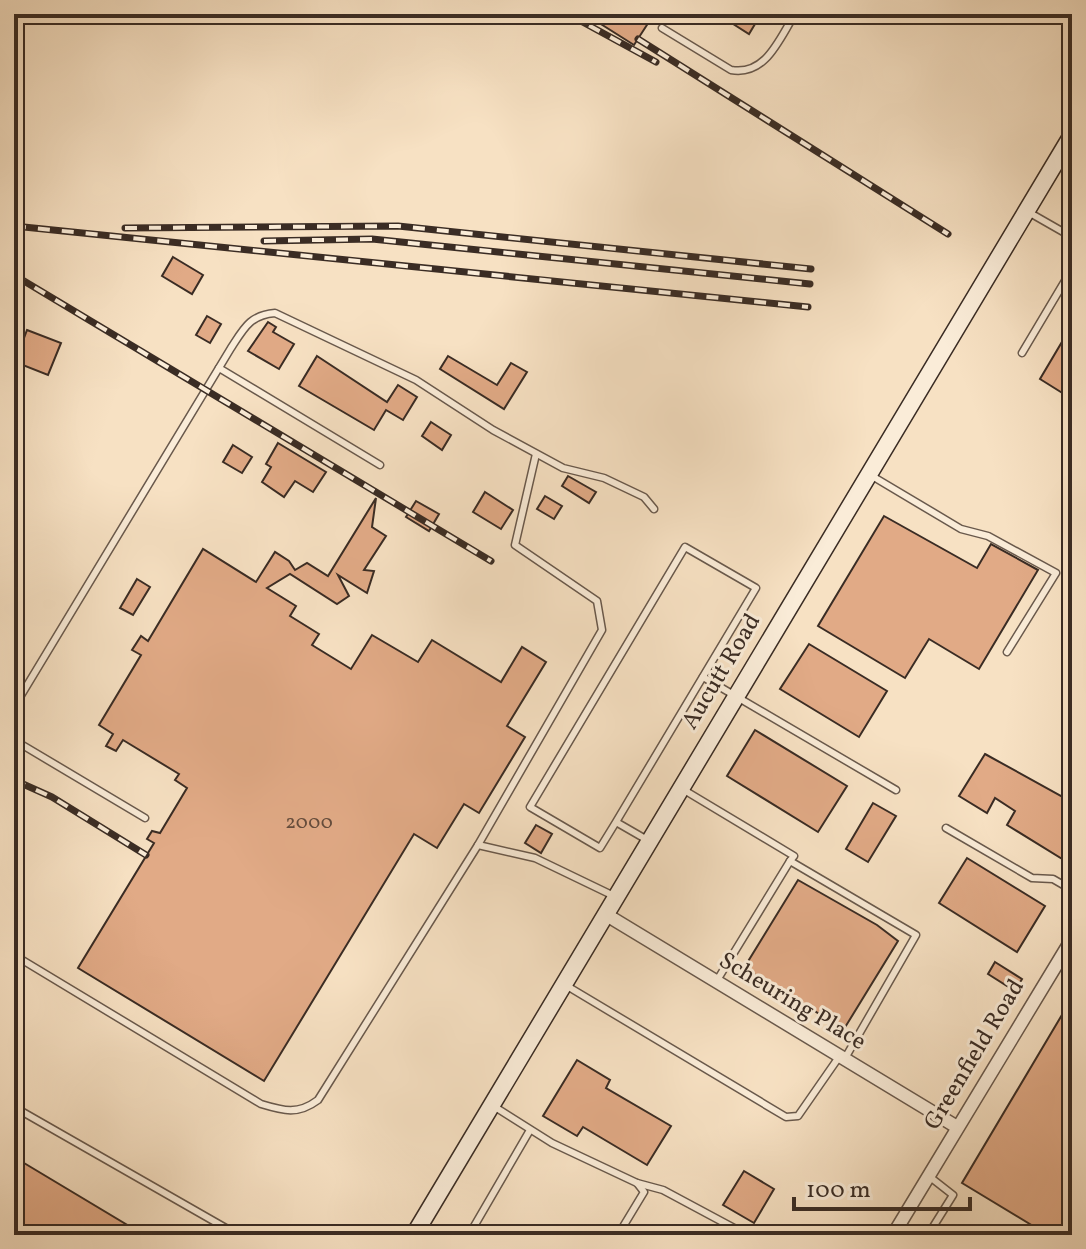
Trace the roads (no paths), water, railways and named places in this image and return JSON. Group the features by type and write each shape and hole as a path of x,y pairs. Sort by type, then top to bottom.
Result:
{"street":[{"name":"Aucutt Road","path":"414,1235 1072,135"},
{"name":"Scheuring Place","path":"605,914 957,1127"},
{"name":"Greenfield Road","path":"893,1235 1072,939"}],"lane":[{"path":"662,28 731,70 742,72 755,68 771,54 795,14"},
{"path":"1026,211 1072,237"},
{"path":"1022,353 1072,269"},
{"path":"14,707 219,368 247,323 258,314 275,313 416,380 536,454 563,468 604,478 644,497 654,509"},
{"path":"219,368 380,465"},
{"path":"14,955 261,1104 287,1112 305,1110 318,1100 478,845 602,630 597,601 515,545 536,454"},
{"path":"869,474 961,529 988,536 1056,573 1007,652"},
{"path":"685,547 756,588 616,822 600,848 530,807 685,547"},
{"path":"703,677 896,790"},
{"path":"14,740 145,818"},
{"path":"681,788 794,856 716,982"},
{"path":"616,822 649,841"},
{"path":"946,828 1032,878 1053,879 1072,890"},
{"path":"478,845 535,858 616,897"},
{"path":"564,984 786,1117 798,1116 842,1058 916,935 790,861"},
{"path":"492,1105 530,1130 637,1183 663,1190 747,1235"},
{"path":"14,1107 238,1235"},
{"path":"469,1235 530,1130"},
{"path":"928,1175 953,1195 928,1235"},
{"path":"618,1235 644,1192 637,1183"}],"railway":[{"path":"568,14 656,62"},
{"path":"638,39 948,234"},
{"path":"14,226 808,307"},
{"path":"125,228 398,226 811,269"},
{"path":"264,241 372,239 810,284"},
{"path":"14,275 491,561"},
{"path":"14,780 52,797 146,855"}]}
